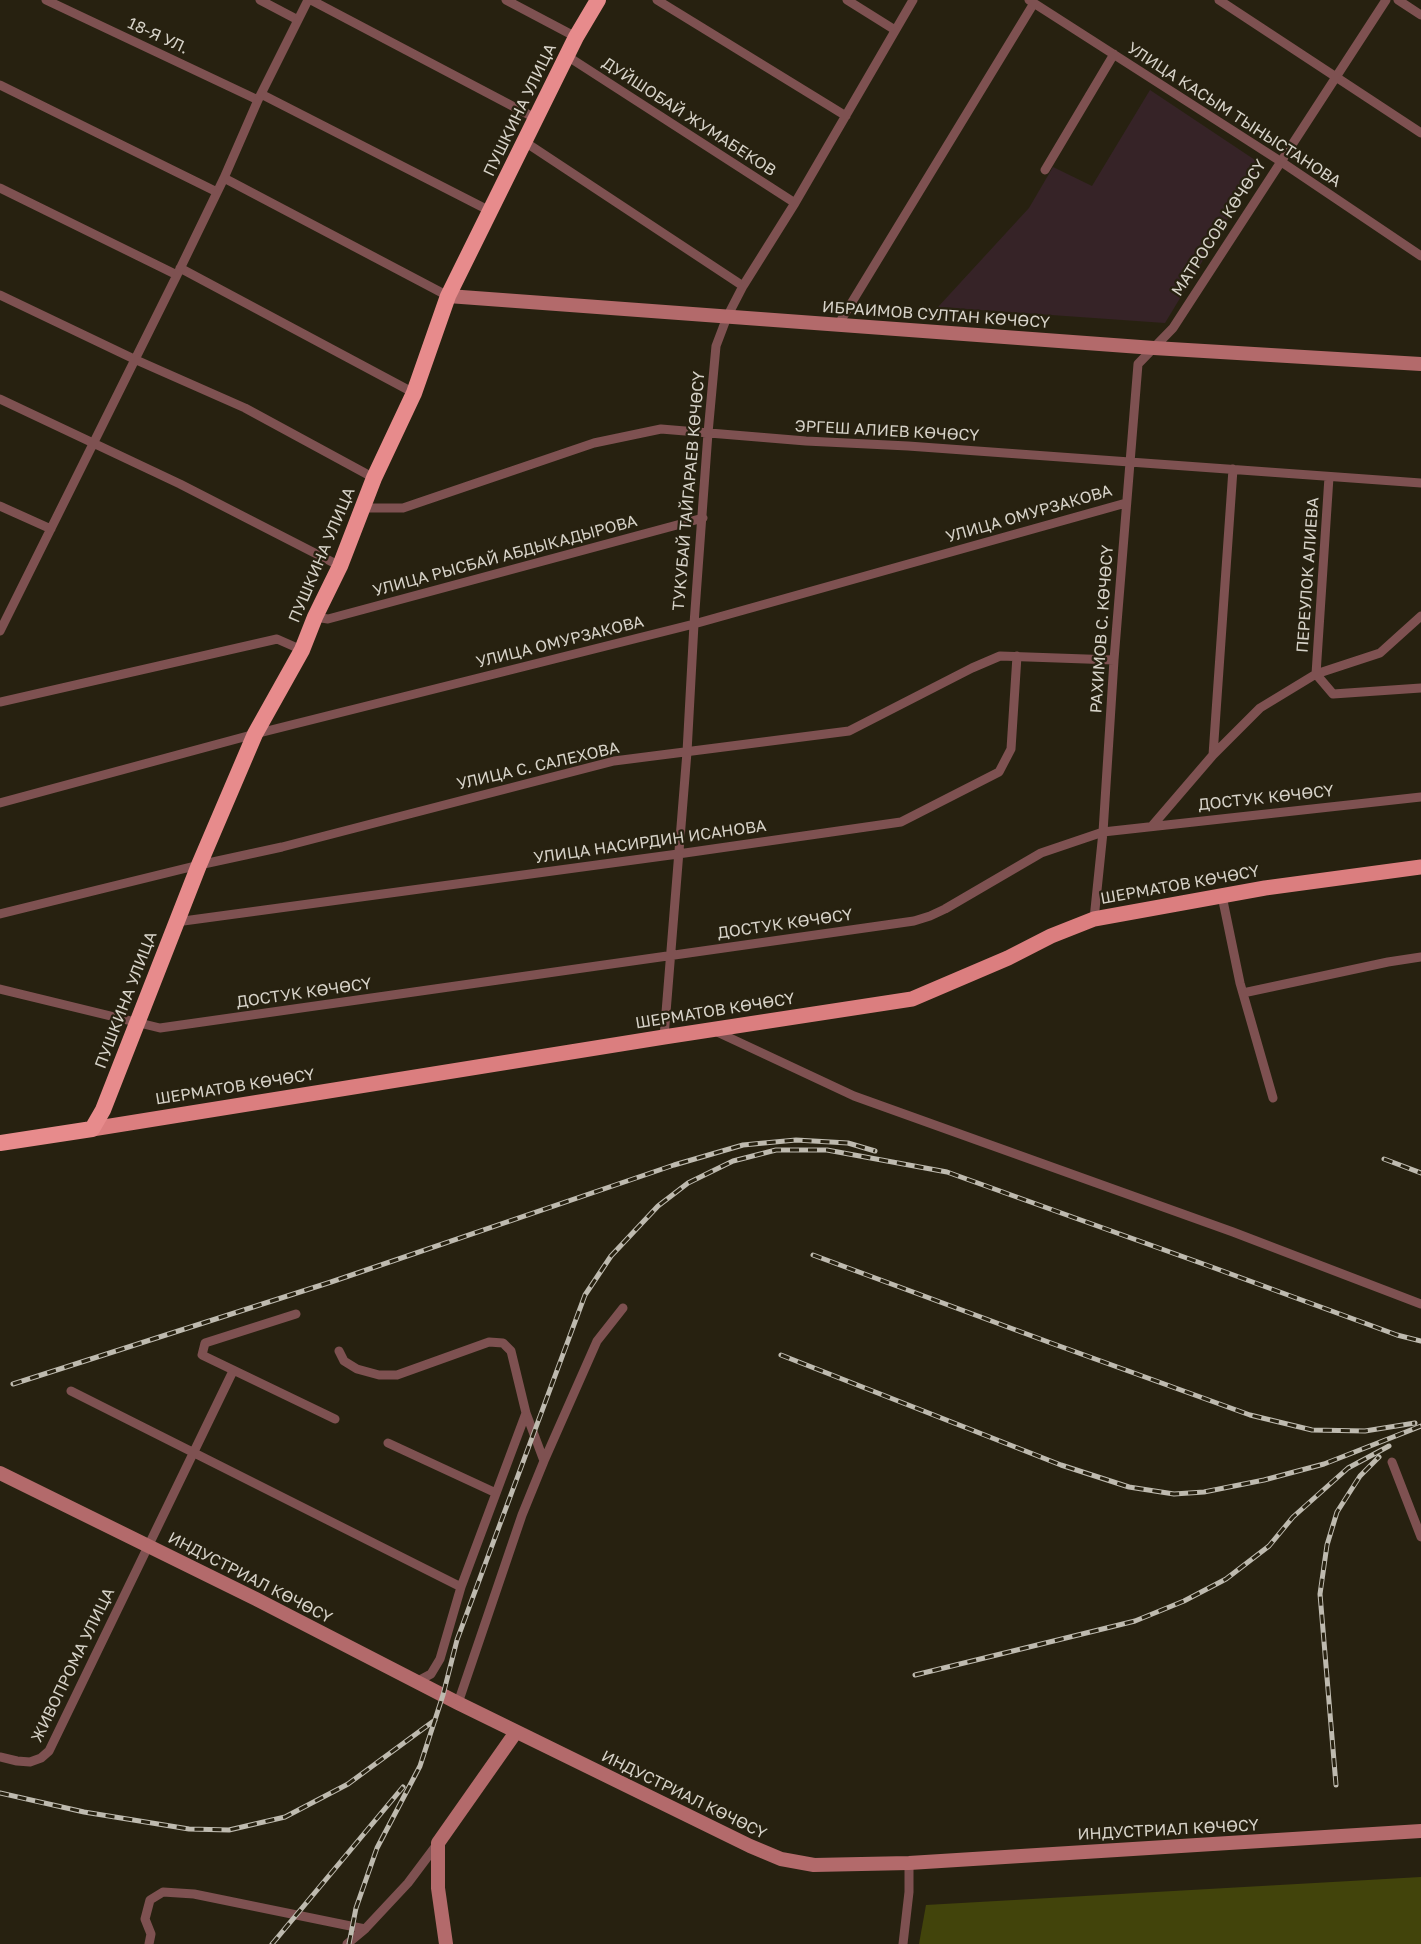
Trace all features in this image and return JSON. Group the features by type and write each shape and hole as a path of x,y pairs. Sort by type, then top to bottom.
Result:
{"highway":[{"name":"ПУШКИНА УЛИЦА","path":"92,1129 103,1110 175,922 255,735 302,650 340,566 374,478 414,393 448,296 576,37 598,0"},
{"name":"ШЕРМАТОВ КӨЧӨСҮ","path":"0,1143 92,1129"}],"main road":[{"name":"ИБРАИМОВ СУЛТАН КӨЧӨСҮ","path":"448,296 1154,348 1421,364"},
{"name":"ШЕРМАТОВ КӨЧӨСҮ","path":"92,1129 912,999 1094,919 1222,896 1421,867"},
{"name":"ИНДУСТРИАЛ КӨЧӨСҮ","path":"0,1473 148,1545 516,1732 781,1859 814,1865 909,1863 1421,1831"},
{"path":"446,1944 438,1888 438,1843 516,1732"}],"street":[{"name":"18-Я УЛ.","path":"46,0 259,97 490,211"},
{"path":"260,0 298,20"},
{"path":"0,631 4,610 51,529 179,272 224,178 259,97 310,0 537,119"},
{"path":"506,0 576,37"},
{"path":"657,0 846,116"},
{"path":"847,0 895,30"},
{"name":"ТУКУБАЙ ТАЙГАРАЕВ КӨЧӨСҮ","path":"664,1037 716,346 727,317 743,286 795,203 913,0"},
{"path":"1220,0 1421,133"},
{"name":"МАТРОСОВ КӨЧӨСҮ","path":"1154,348 1173,328 1386,0"},
{"path":"1398,0 1421,15"},
{"path":"838,325 1031,2"},
{"name":"УЛИЦА КАСЫМ ТЫНЫСТАНОВА","path":"1031,2 1280,161 1421,256"},
{"path":"1046,170 1114,54"},
{"name":"ДУЙШОБАЙ ЖУМАБЕКОВ","path":"567,56 795,203"},
{"path":"0,85 217,192"},
{"path":"525,142 743,286"},
{"path":"224,178 448,296"},
{"path":"0,188 179,272 414,393"},
{"path":"0,295 134,359 245,408 374,478"},
{"name":"РАХИМОВ С. КӨЧӨСҮ","path":"1094,919 1103,832 1114,660 1138,364 1154,348"},
{"path":"0,399 93,442 340,566"},
{"name":"ЭРГЕШ АЛИЕВ КӨЧӨСҮ","path":"362,508 403,508 594,443 662,429 1421,483"},
{"path":"1213,755 1233,469"},
{"name":"ПЕРЕУЛОК АЛИЕВА","path":"1316,674 1329,477"},
{"name":"УЛИЦА ОМУРЗАКОВА","path":"0,803 255,735 694,624 1126,503"},
{"path":"0,506 51,529"},
{"name":"УЛИЦА РЫСБАЙ АБДЫКАДЫРОВА","path":"315,617 328,619 703,518"},
{"path":"1152,826 1213,755 1260,708 1316,674 1380,653 1421,616"},
{"path":"0,702 277,639 302,650"},
{"name":"УЛИЦА С. САЛЕХОВА","path":"0,914 282,847 614,761 849,731 1000,656 1114,660"},
{"name":"УЛИЦА НАСИРДИН ИСАНОВА","path":"175,922 902,822 999,771 1011,749 1017,656"},
{"path":"1316,674 1333,694 1421,688"},
{"name":"ДОСТУК КӨЧӨСҮ","path":"0,989 160,1028 914,921 945,909 1041,853 1103,832 1421,797"},
{"path":"1222,896 1243,993 1273,1098"},
{"path":"1243,993 1421,957"},
{"path":"713,1030 854,1096 1222,1228 1421,1304"},
{"path":"458,1703 522,1515 544,1461 597,1341 623,1308"},
{"path":"296,1314 205,1342 202,1355 335,1419"},
{"path":"339,1351 344,1361 357,1369 379,1375 397,1375 489,1342 503,1343 511,1351 526,1413 544,1461"},
{"name":"ЖИВОПРОМА УЛИЦА","path":"0,1757 30,1762 41,1758 49,1751 233,1371"},
{"path":"70,1391 461,1587"},
{"path":"416,1682 431,1674 440,1659 461,1587 526,1413"},
{"path":"388,1443 496,1493"},
{"path":"1392,1462 1421,1537"},
{"path":"347,1944 365,1929 408,1883 438,1843"},
{"path":"903,1944 909,1892 909,1863"},
{"path":"149,1944 151,1934 145,1919 150,1899 163,1892 194,1894 365,1929"}],"shaded area":[{"path":"1150,90 1261,164 1165,323 938,307 1029,208 1053,167 1092,186"},
{"path":"1421,1877 1421,1944 919,1944 926,1905"}],"railway":[{"path":"13,1384 331,1282 674,1165 743,1145 796,1140 848,1143 875,1151"},
{"path":"349,1944 356,1908 377,1848 420,1766 443,1695 457,1640 585,1295 611,1256 658,1206 688,1183 733,1161 776,1150 827,1150 947,1172 1397,1335 1421,1341"},
{"path":"1384,1159 1421,1173"},
{"path":"813,1255 1250,1415 1312,1430 1365,1431 1415,1423"},
{"path":"781,1355 1061,1465 1129,1487 1174,1494 1204,1492 1264,1480 1324,1464 1421,1426"},
{"path":"915,1675 1135,1621 1184,1601 1226,1579 1269,1546 1293,1517 1348,1468 1389,1446"},
{"path":"1336,1785 1320,1594 1327,1545 1337,1512 1360,1476 1379,1457"},
{"path":"0,1793 84,1812 189,1829 229,1830 285,1817 348,1784 435,1720"},
{"path":"272,1944 403,1787"}]}
